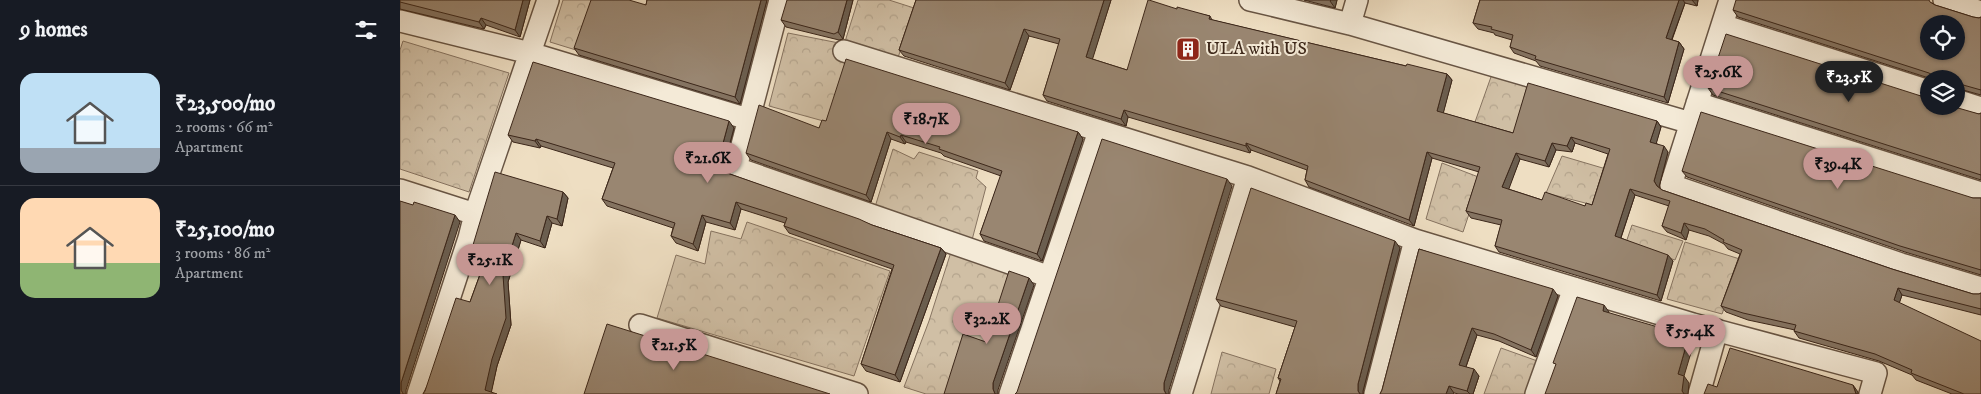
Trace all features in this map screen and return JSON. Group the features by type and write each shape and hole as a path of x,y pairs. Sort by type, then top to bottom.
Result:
{"street":[{"path":"418,394 475,214 548,0"},
{"path":"780,0 736,168 1050,277"},
{"path":"1250,0 1694,113 1981,193"},
{"path":"1350,24 1356,0"},
{"path":"1730,0 1671,185 1901,264 1981,288"},
{"path":"1944,0 1981,12"},
{"path":"400,21 530,54 748,120"},
{"path":"1722,25 1920,88"},
{"path":"844,51 1248,177 1415,240 1717,330 1876,373 1870,394"},
{"path":"1965,103 1981,108"},
{"path":"1010,394 1099,131"},
{"path":"1181,394 1248,177"},
{"path":"400,190 475,214"},
{"path":"1375,394 1415,240"},
{"path":"1536,394 1574,288"},
{"path":"640,325 857,394"},
{"path":"1699,394 1717,330"}],"green space":[{"path":"563,0 595,0 576,50 550,42"},
{"path":"858,0 889,0 914,8 896,64 843,48"},
{"path":"788,33 839,43 848,59 827,122 769,106"},
{"path":"403,41 509,73 469,192 400,169 400,50"},
{"path":"1492,74 1528,83 1514,134 1475,122"},
{"path":"893,149 914,159 919,152 978,171 976,178 986,187 972,240 875,207"},
{"path":"1562,156 1606,169 1593,205 1546,193"},
{"path":"1442,163 1481,178 1463,232 1426,219"},
{"path":"747,222 890,271 854,376 657,318 676,255 705,264 711,231 741,239"},
{"path":"1632,225 1683,241 1675,260 1648,251 1613,281"},
{"path":"1685,242 1743,260 1722,314 1667,299"},
{"path":"951,252 1012,273 988,345 948,394 926,394 904,387 929,321"},
{"path":"1501,348 1543,363 1530,394 1484,394"},
{"path":"1222,352 1276,369 1269,394 1211,394"}],"building":[{"path":"400,0 523,0 515,30 481,18 479,22 400,2"},
{"path":"591,0 629,0 646,5 647,0 761,0 735,97 574,48"},
{"path":"787,0 847,0 838,32 834,34 781,20"},
{"path":"916,0 1104,0 1086,57 1127,70 1149,0 1177,9 1177,7 1210,16 1209,19 1447,74 1437,111 1513,133 1528,83 1657,121 1650,142 1664,146 1654,181 1662,190 1892,269 1973,294 1981,293 1981,309 1898,288 1894,300 1981,341 1981,394 1964,394 1911,373 1912,370 1875,354 1794,331 1796,325 1721,306 1742,250 1723,242 1724,240 1705,229 1684,223 1681,233 1662,226 1670,201 1630,189 1615,236 1668,255 1657,295 1495,246 1502,220 1466,211 1480,167 1427,152 1409,220 1305,180 1308,166 1246,143 1246,146 1124,110 1121,119 1043,95 1060,39 1024,29 1005,83 899,50","holes":["1571,137 1610,149 1592,205 1586,203 1585,206 1545,192 1542,200 1502,187 1516,153 1545,161 1552,143 1567,146"]},
{"path":"1480,0 1679,0 1666,38 1679,42 1664,97 1535,59 1536,56 1510,47 1513,35 1491,29 1492,27 1473,23"},
{"path":"1736,0 1929,0 1935,5 1973,17 1981,17 1981,90 1965,86 1965,70 1920,70 1733,10"},
{"path":"1726,34 1920,96 1920,115 1965,115 1965,110 1981,113 1981,175 1708,88"},
{"path":"846,59 1078,132 1037,254 980,234 1002,171 939,149 940,147 887,132 866,195 746,153 759,105 819,128 822,120 826,121"},
{"path":"533,62 729,121 719,158 722,169 727,173 941,248 895,375 861,364 894,265 784,226 787,218 736,202 730,223 702,215 693,244 671,236 675,223 602,199 615,163 536,139 535,141 508,135"},
{"path":"1701,112 1973,198 1981,198 1981,270 1900,246 1682,171"},
{"path":"1102,139 1227,179 1164,383 1166,394 1015,394 1017,392"},
{"path":"495,172 563,192 557,219 547,216 540,241 516,233 503,275 506,318 492,359 485,390 497,394 423,394 456,298 470,302 489,250 473,245"},
{"path":"1251,188 1395,241 1358,384 1360,394 1276,394 1281,379 1278,378 1297,321 1216,299"},
{"path":"400,201 413,205 414,202 455,215 401,383 403,394 400,394"},
{"path":"1419,249 1553,289 1531,350 1494,334 1472,328 1459,365 1474,369 1467,391 1449,386 1446,394 1380,394"},
{"path":"1009,271 1029,278 993,383 995,394 944,394 963,334 986,342"},
{"path":"1577,297 1604,305 1603,311 1675,332 1674,335 1688,339 1678,374 1684,376 1682,391 1684,394 1545,394 1556,364 1553,363"},
{"path":"607,324 830,394 584,394"},
{"path":"1730,348 1853,385 1856,394 1704,394 1708,384 1717,387"}],"place":[{"name":"ULA with US","path":"1188,49"}]}
